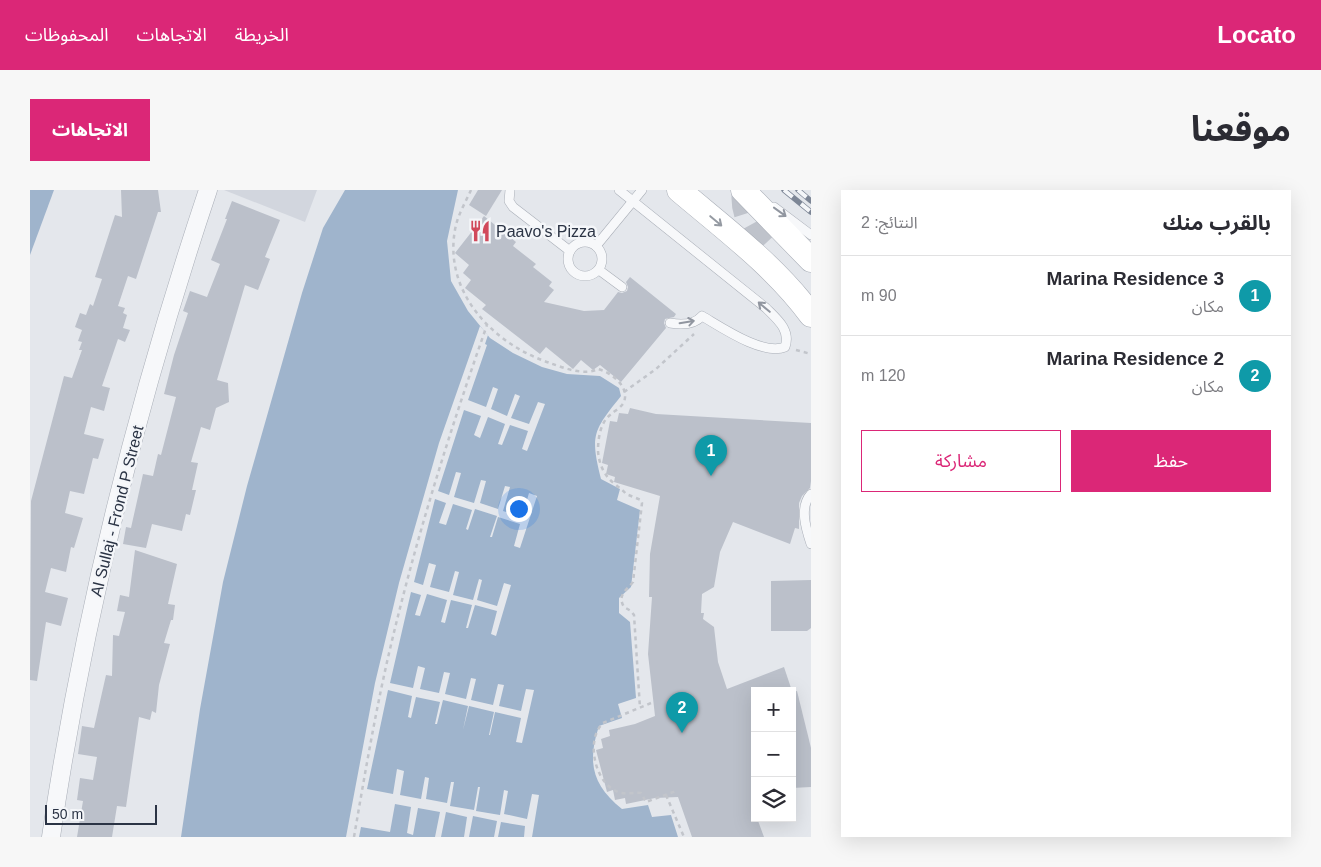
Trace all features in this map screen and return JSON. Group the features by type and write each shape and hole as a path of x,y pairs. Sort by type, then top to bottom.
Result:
{"street":[{"name":"Al Sullaj - Frond P Street","path":"52,837 84,652 125,474 174,297 208,190"},
{"path":"679,190 772,270 787,285 811,315"},
{"path":"743,190 811,260"},
{"path":"766,244 811,290"}],"lane":[{"path":"510,190 509,201 513,207 570,251"},
{"path":"619,190 779,321 786,332 787,340 785,347 778,349 758,345 741,338 702,316 692,323 670,323"},
{"path":"596,246 642,190"},
{"path":"749,190 811,235"},
{"path":"582,242 588,242 596,246 601,252 602,258 598,270 591,276 585,277 574,273 567,259 570,251 576,244 582,242"},
{"path":"598,270 622,287"},
{"path":"811,494 807,499 804,512 811,544"}],"path":[{"path":"471,190 459,214 454,249 455,264 464,293 472,307 487,325 513,346 540,360 573,371 592,372 598,369 603,370 621,384 624,392 622,404 607,417 603,424 598,441 598,452 606,476 626,494 641,500 642,503 633,582 623,592 621,598 624,607 631,610 634,615 640,708"},
{"path":"624,392 656,369 709,320"},
{"path":"354,837 387,663 417,544 449,434 487,325"},
{"path":"785,347 811,354"},
{"path":"651,703 603,723 598,728 594,741 598,768 607,785 622,794 641,793 646,802 676,791"},
{"path":"666,795 684,837"}],"shaded area":[{"path":"224,190 317,190 305,222"}],"water":[{"path":"30,190 54,190 30,255"},
{"path":"345,190 458,190 447,241 451,281 468,311 490,338 513,353 542,367 567,374 600,376 619,388 621,396 599,426 595,443 601,479 620,489 617,500 640,510 631,587 619,598 619,613 630,622 636,698 618,704 622,718 599,726 593,751 593,762 598,782 622,809 648,805 652,817 671,815 678,837 181,837 200,709 223,582 247,486 302,293 323,228"}],"pier":[{"path":"480,326 488,335 485,344 487,345 468,400 486,407 493,387 498,389 491,409 507,416 515,394 520,396 511,418 529,424 538,402 545,404 527,451 522,449 528,431 510,425 502,445 498,444 505,424 488,417 480,438 474,435 481,416 464,410 438,491 449,495 456,472 461,473 454,497 474,503 481,480 486,481 480,503 498,509 505,486 510,487 503,511 522,517 529,493 537,496 520,548 514,546 520,524 498,517 492,537 490,537 497,516 475,509 468,530 466,529 472,510 453,504 446,525 439,523 446,503 435,499 414,582 423,585 429,563 436,565 430,587 449,592 455,571 459,572 453,595 473,600 479,579 482,580 477,600 497,606 504,583 511,585 496,636 491,634 497,611 475,605 468,628 466,628 472,605 451,600 445,623 441,622 447,600 427,594 420,616 415,615 421,595 411,592 390,683 413,688 418,666 425,668 420,689 439,693 444,672 450,673 445,694 466,699 471,678 476,679 471,700 493,705 498,684 504,685 499,706 521,711 526,689 534,690 522,743 516,742 521,718 495,712 489,735 494,712 469,706 463,730 468,706 443,700 437,724 435,724 440,702 416,697 411,718 408,717 412,696 388,690 367,789 393,794 397,769 404,771 400,795 421,799 425,777 429,778 426,799 447,803 451,782 454,782 450,806 474,810 478,787 480,787 476,811 500,815 504,790 508,791 504,814 527,819 532,794 539,795 532,837 524,837 525,826 501,822 498,837 494,837 497,821 473,816 469,837 464,837 467,817 446,812 441,837 435,837 440,812 418,808 413,835 407,833 411,807 395,804 390,832 361,827 359,837 346,837 375,683 399,583 439,443"}],"building":[{"path":"121,190 158,190 161,212 158,212 136,279 128,276 118,306 125,308 123,313 127,315 123,328 130,330 125,342 118,339 102,386 110,388 104,411 91,407 84,434 104,439 98,459 93,458 84,494 70,491 65,513 83,518 74,548 71,547 66,572 51,568 45,592 68,598 61,626 46,622 37,681 30,680 31,501 64,376 72,378 82,350 79,350 82,342 78,341 82,330 75,327 80,313 86,315 90,304 93,306 102,279 95,277 115,215 122,217"},
{"path":"478,190 502,190 486,216 469,205"},
{"path":"232,201 280,220 265,257 270,259 258,290 245,285 217,380 228,383 229,402 216,408 210,430 201,427 191,462 198,463 192,490 196,490 190,515 186,514 182,531 152,524 146,548 123,544 126,527 131,528 143,474 153,476 158,454 161,455 176,397 164,394 188,313 183,311 190,291 207,297 220,264 211,260"},
{"path":"484,216 516,242 513,246 536,264 533,267 552,282 549,286 554,290 544,302 584,311 604,310 618,292 627,291 626,282 630,277 676,314 674,317 665,319 666,328 621,382 600,365 593,370 581,360 573,369 546,347 540,354 482,309 486,305 465,288 471,280 463,273 469,265 455,253"},
{"path":"630,408 656,414 811,423 810,488 802,496 799,503 799,529 795,528 790,544 733,522 720,552 714,587 702,594 701,613 704,613 703,619 714,627 718,662 727,689 784,667 791,687 751,687 751,822 758,822 764,837 692,837 678,797 655,798 626,804 625,798 615,800 613,790 607,792 596,750 603,748 601,739 610,736 609,730 635,724 655,716 648,654 652,597 649,597 650,554 660,496 614,482 615,477 606,474 608,465 602,463 610,421 617,422 619,413 628,414"},
{"path":"135,550 177,564 168,604 175,605 173,620 171,620 164,643 170,644 159,685 156,713 152,711 150,720 139,717 126,807 117,806 112,837 77,837 83,801 77,800 80,778 93,780 97,757 78,754 82,726 94,728 106,675 112,676 113,635 119,636 125,612 117,611 120,595 129,597"},
{"path":"811,580 811,628 807,631 771,631 771,581"},
{"path":"796,691 811,748 811,787 796,788"}],"tunnel":[{"path":"744,190 744,206 748,220 766,245"}],"railway":[{"path":"784,190 811,212"},
{"path":"798,190 811,201"}],"place":[{"name":"Paavo's Pizza","path":"480,231"},
{"name":"Marina Residence 3","path":"711,476"},
{"name":"Marina Residence 2","path":"682,733"}]}
